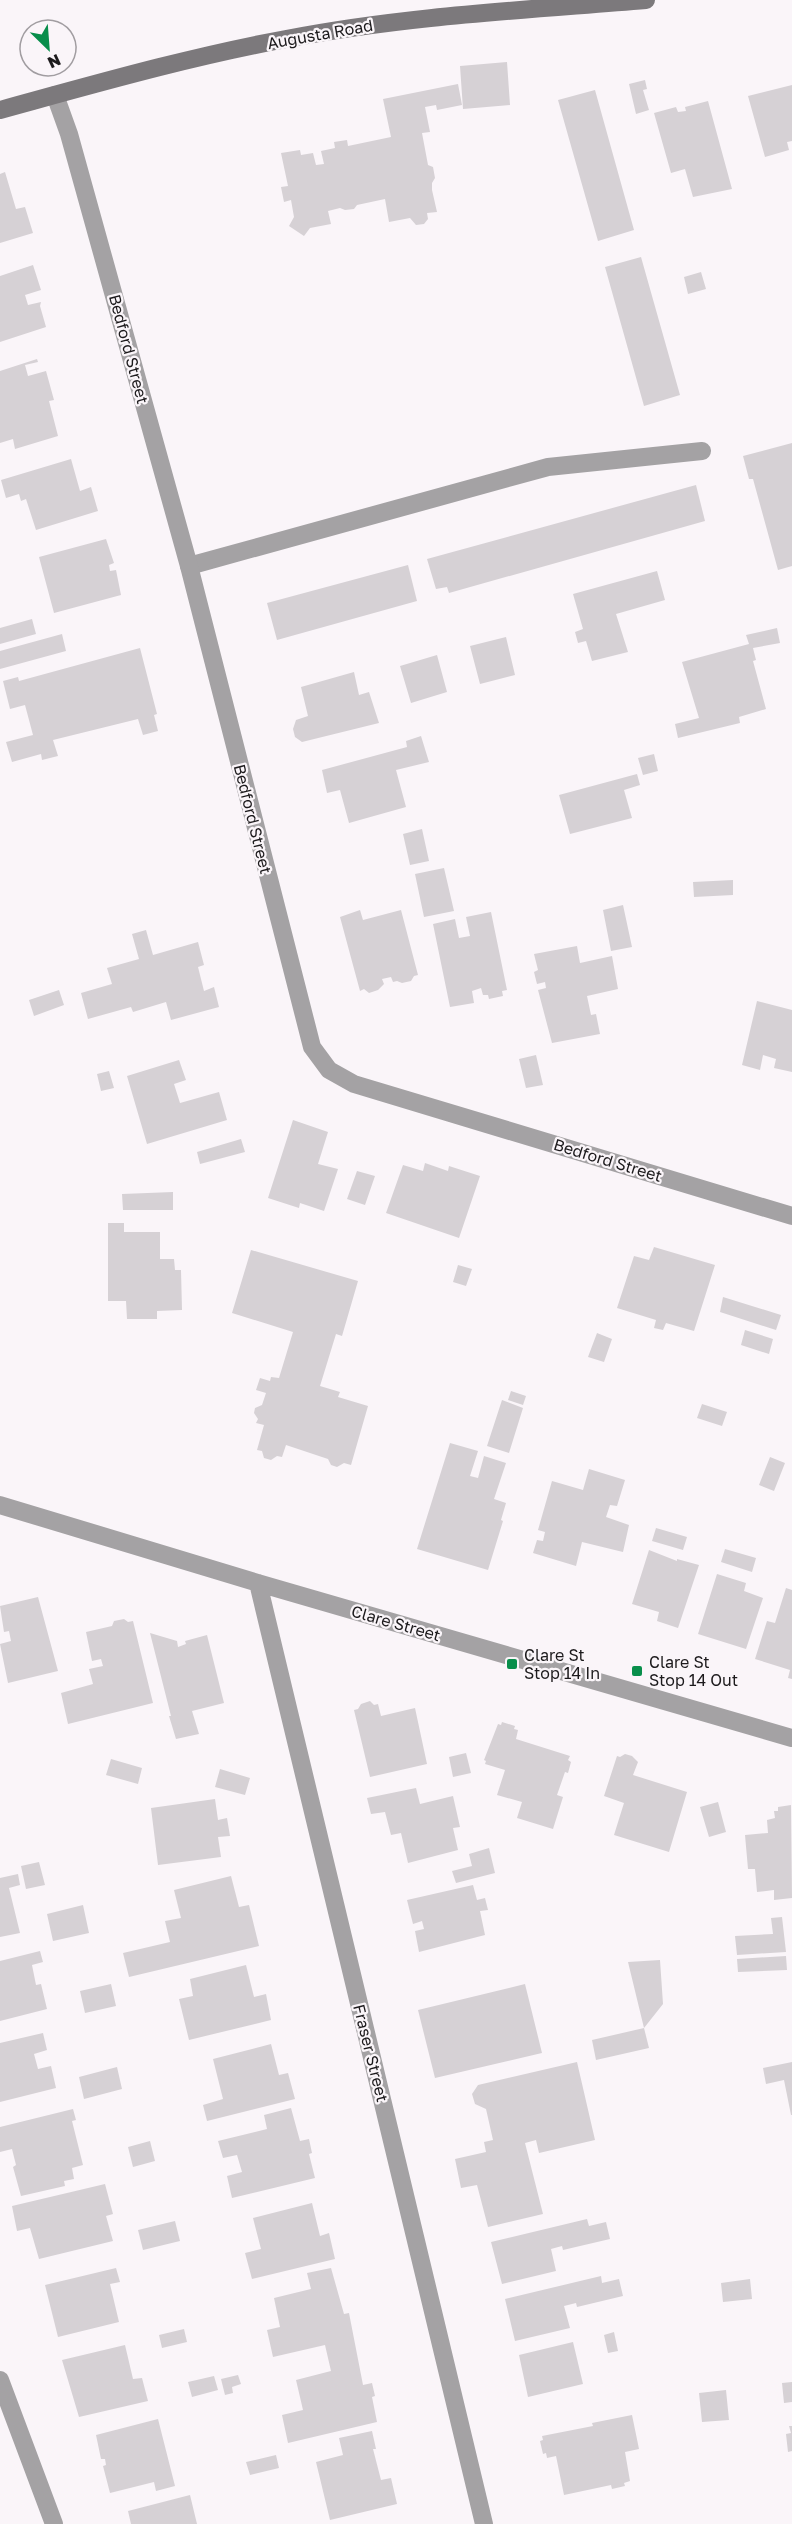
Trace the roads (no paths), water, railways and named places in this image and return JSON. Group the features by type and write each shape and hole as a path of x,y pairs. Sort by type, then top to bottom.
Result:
{"main road":[{"name":"Augusta Road","path":"0,110 178,61 286,39 388,23 581,3 646,0"}],"street":[{"name":"Bedford Street","path":"55,95 69,134 189,566 303,1020 312,1047 329,1070 354,1084 792,1216"},
{"path":"189,566 548,467 702,451"},
{"name":"Clare Street","path":"0,1505 258,1583 792,1738"},
{"name":"Fraser Street","path":"258,1583 484,2524"},
{"path":"0,2380 54,2524"}],"place":[{"name":"Clare St Stop 14 In","path":"512,1664"},
{"name":"Clare St Stop 14 Out","path":"637,1671"}]}
